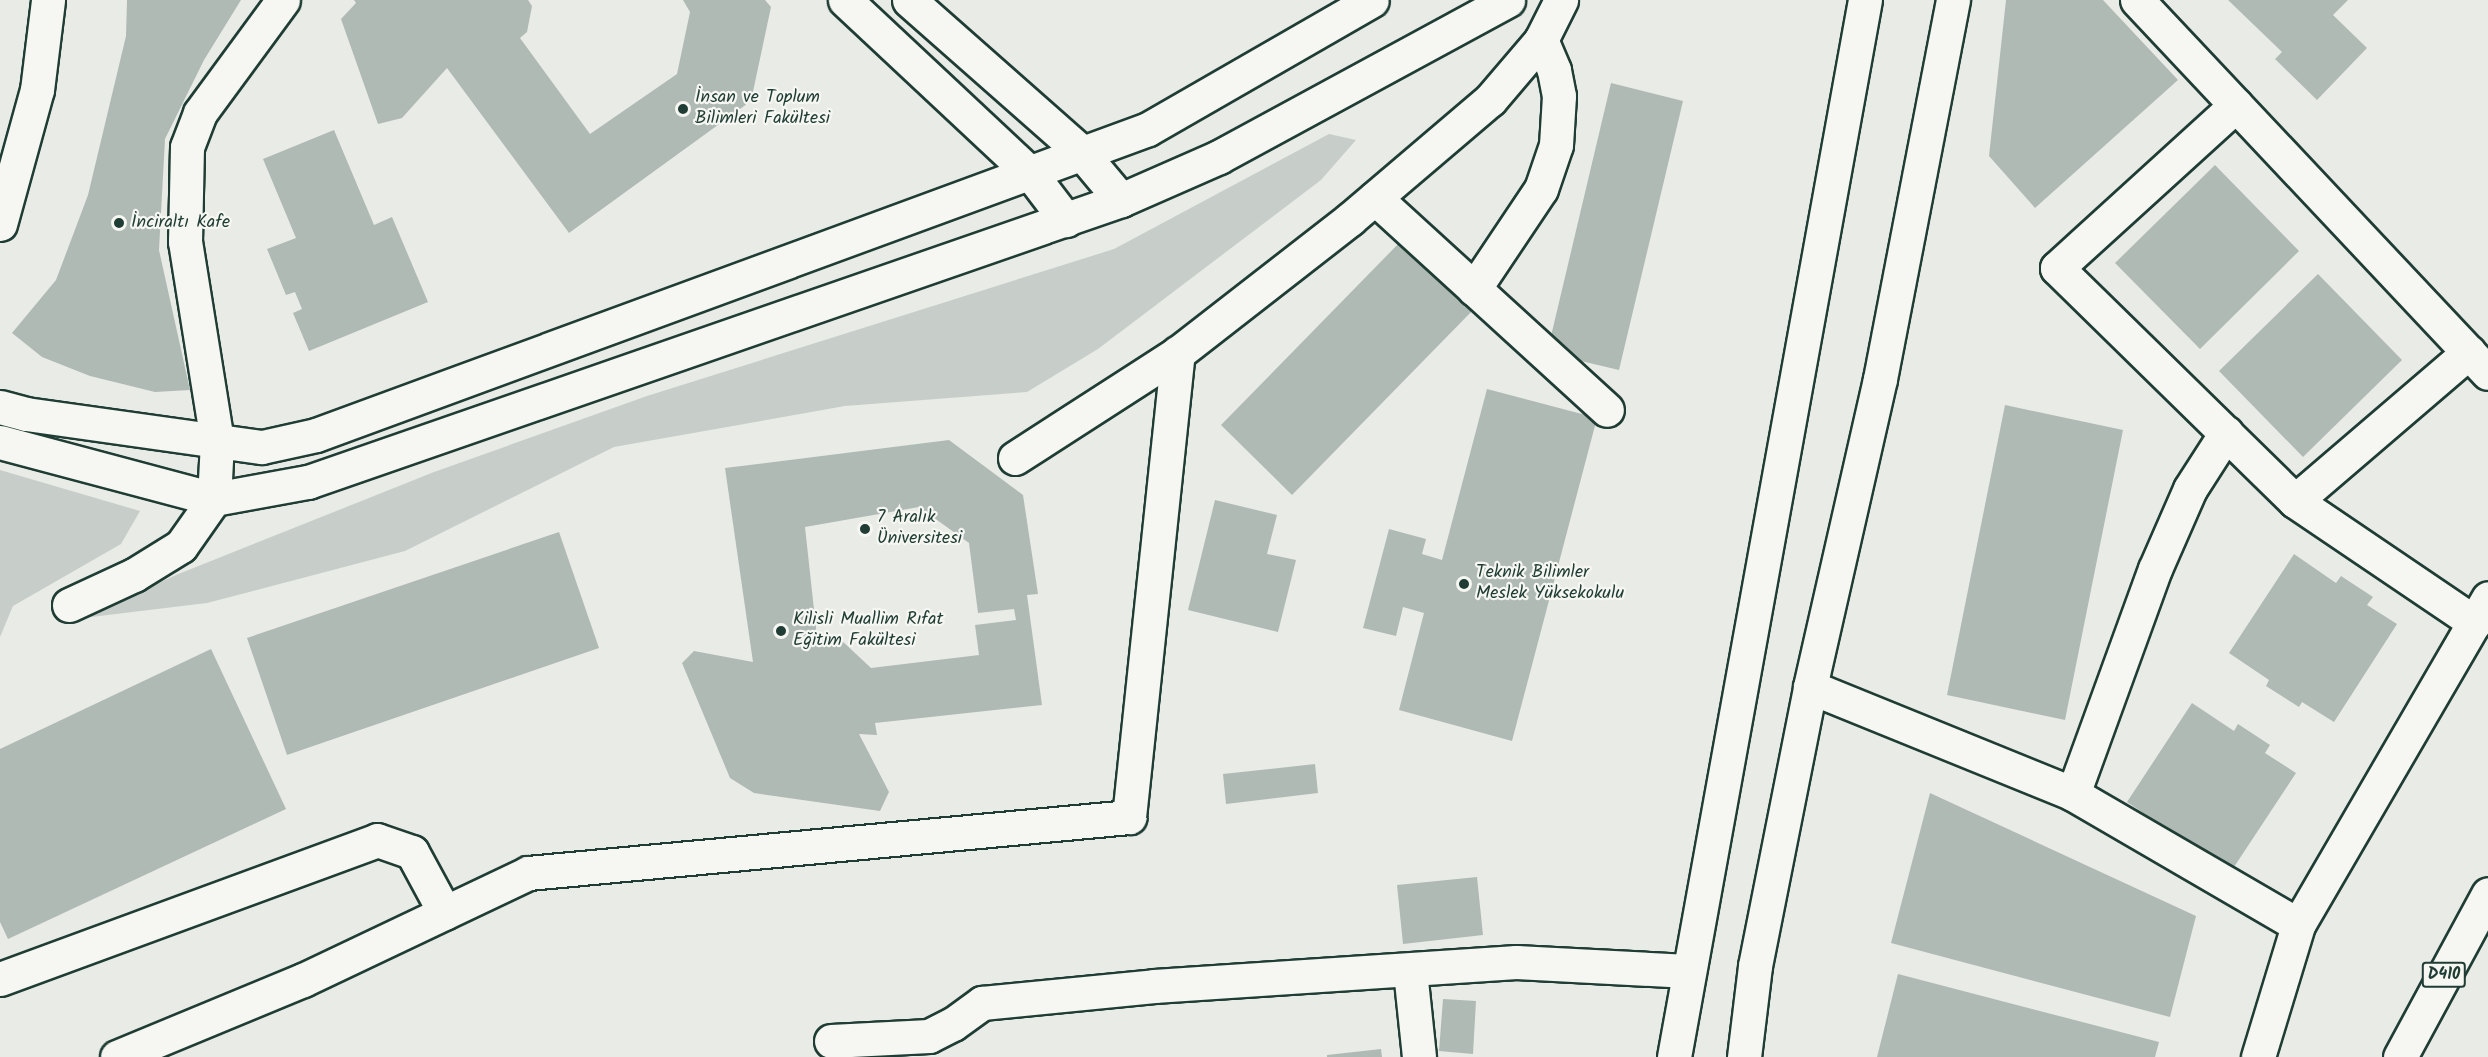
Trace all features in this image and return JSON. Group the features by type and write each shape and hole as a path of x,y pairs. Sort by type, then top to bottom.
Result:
{"main road":[{"path":"0,224 37,90 48,0"},
{"path":"69,605 134,575 181,546 214,499 217,441 185,242 187,147 200,113 283,0"},
{"path":"844,0 1031,174 1066,220"},
{"path":"909,0 1080,151 1121,200"},
{"path":"0,406 26,414 262,447 316,435 1031,174 1080,151 1148,129 1372,0"},
{"path":"0,442 214,499 308,482 1121,200 1219,156 1508,0"},
{"path":"1015,458 1178,353 1375,198 1490,100 1541,40 1561,0"},
{"path":"1744,1057 1755,966 1810,687 1880,379 1953,0"},
{"path":"2137,0 2478,363 2295,501"},
{"path":"1674,1057 1860,4"},
{"path":"1474,289 1541,189 1556,145 1559,96 1554,69 1541,40"},
{"path":"2235,105 2057,268 2295,501 2481,611 2298,925 2258,1057"},
{"path":"1375,198 1607,410"},
{"path":"117,1057 303,980 528,873 1129,818 1178,353"},
{"path":"2073,794 2155,569 2190,489 2226,433"},
{"path":"1810,687 2073,794 2298,925"},
{"path":"0,979 377,840 412,852 445,913"},
{"name":"D410","path":"2400,1057 2488,894"},
{"path":"831,1041 928,1036 948,1028 982,1002 1154,986 1410,971 1516,962 1688,971"},
{"path":"1410,971 1419,1057"}],"shaded area":[{"path":"1329,134 1356,140 1321,180 1098,349 1027,392 845,406 614,447 405,551 207,603 83,618 176,575 434,472 647,396 1114,249"},
{"path":"0,470 140,511 121,544 13,606 0,637"}],"building":[{"name":"İnciraltı Kafe","path":"127,0 241,0 204,60 165,139 159,250 190,390 155,392 90,376 42,357 12,333 56,280 88,195 126,36"},
{"name":"İnsan ve Toplum Bilimleri Fakültesi","path":"354,0 528,0 532,6 527,32 520,38 590,134 677,74 690,12 683,0 765,0 771,7 751,101 569,233 447,68 402,118 378,124 341,19 356,3"},
{"path":"2006,0 2103,0 2178,80 2035,208 1989,156"},
{"path":"2228,0 2348,0 2333,15 2367,48 2317,100 2275,59 2282,52"},
{"path":"1611,83 1683,101 1619,370 1547,353"},
{"path":"334,130 374,225 392,217 428,302 309,351 293,313 302,309 295,292 286,295 267,249 296,238 263,159"},
{"path":"2215,165 2299,251 2200,349 2115,263"},
{"path":"1404,238 1475,308 1292,495 1221,425"},
{"path":"2318,274 2402,360 2303,457 2219,371"},
{"name":"Teknik Bilimler Meslek Yüksekokulu","path":"1487,389 1597,418 1512,741 1399,710 1424,613 1403,607 1396,636 1363,628 1389,529 1426,539 1422,554 1442,560"},
{"path":"2005,405 2123,430 2065,720 1947,695"},
{"name":"Kilisli Muallim Rıfat Eğitim Fakültesi","path":"949,440 1023,495 1038,594 1027,595 1042,705 875,723 877,735 859,734 889,792 880,811 754,793 730,778 682,663 694,651 753,662 725,468","holes":["919,507 969,543 978,613 1014,609 1016,620 975,625 979,655 871,668 840,639 817,637 805,527"]},
{"path":"1215,500 1277,515 1267,554 1296,560 1278,632 1188,610"},
{"path":"559,532 599,648 287,755 247,638"},
{"path":"2294,554 2336,583 2341,576 2373,597 2367,605 2397,624 2334,722 2302,702 2299,707 2266,686 2269,680 2229,653"},
{"path":"211,649 286,809 8,939 0,922 0,749"},
{"path":"2192,703 2234,731 2238,724 2270,745 2265,753 2296,773 2232,870 2163,834 2167,829 2127,802"},
{"path":"1315,764 1318,793 1226,804 1223,774"},
{"path":"1930,793 2196,916 2170,1017 1891,943"},
{"path":"1477,877 1483,935 1403,944 1397,885"},
{"path":"1898,974 2159,1042 2155,1057 1877,1057"},
{"path":"1443,999 1476,1001 1473,1054 1439,1051"},
{"path":"1381,1049 1382,1057 1327,1057 1327,1055"}],"place":[{"name":"İnsan ve Toplum Bilimleri Fakültesi","path":"683,109"},
{"name":"İnciraltı Kafe","path":"119,223"},
{"name":"7 Aralık Üniversitesi","path":"865,529"},
{"name":"Teknik Bilimler Meslek Yüksekokulu","path":"1464,584"},
{"name":"Kilisli Muallim Rıfat Eğitim Fakültesi","path":"781,631"}]}
